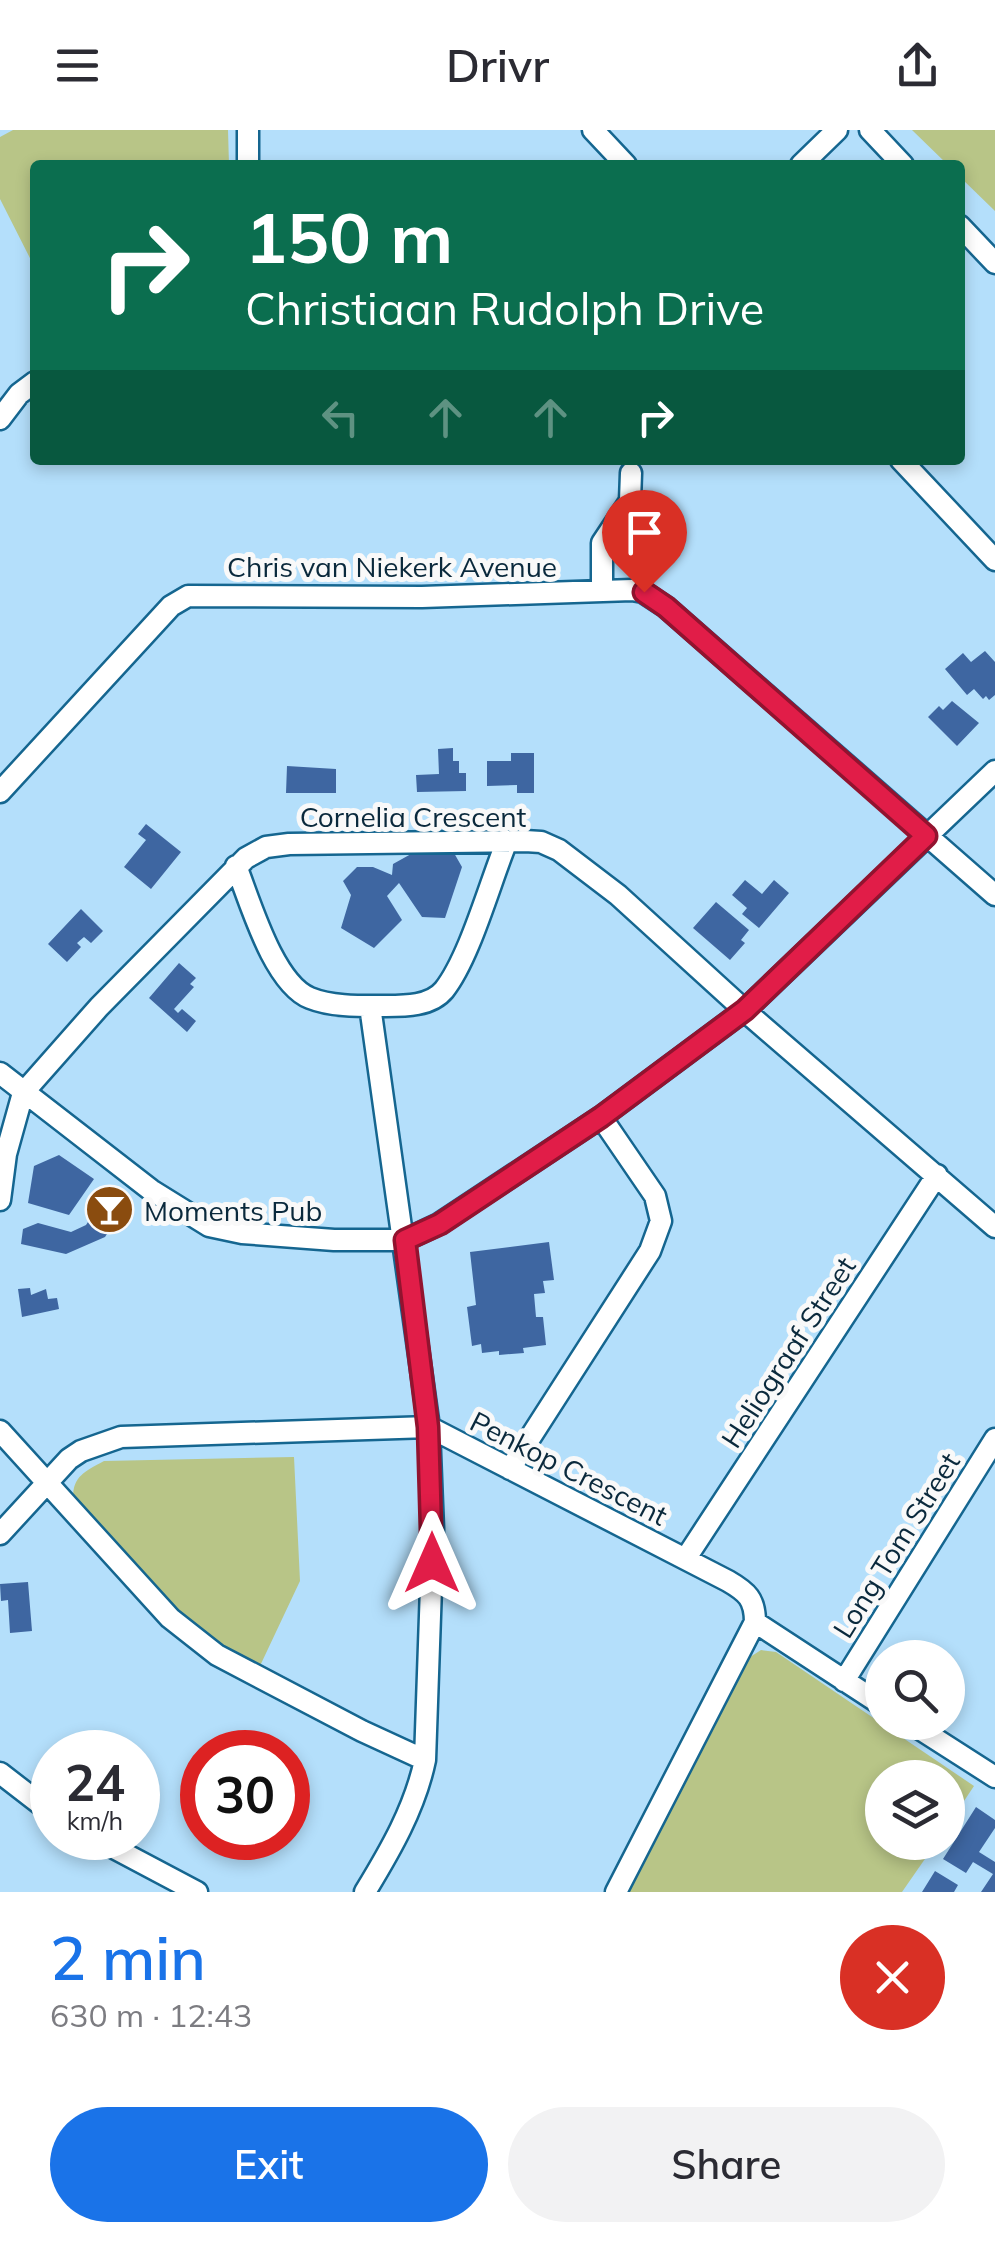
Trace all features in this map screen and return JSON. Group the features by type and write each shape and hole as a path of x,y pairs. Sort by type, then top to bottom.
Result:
{"street":[{"path":"248,130 248,160"},
{"path":"593,130 621,160"},
{"path":"806,160 837,130"},
{"path":"870,130 898,160"},
{"path":"965,231 995,263"},
{"path":"0,419 30,386"},
{"path":"907,465 995,560"},
{"path":"602,591 602,544 628,505 632,492 630,474"},
{"name":"Chris van Niekerk Avenue","path":"0,792 171,606 188,596 422,597 632,590 653,597 995,895"},
{"path":"0,1074 151,1190 209,1226 242,1233 334,1240 405,1240 440,1224 601,1117 745,1010 995,770"},
{"path":"236,866 277,964 292,985 310,998 370,1006 423,1002 444,989 463,953 506,841"},
{"name":"Cornelia Crescent","path":"0,1200 6,1154 22,1093 236,866 260,850 278,845 506,841 541,842 560,850 618,896 995,1227"},
{"path":"365,1892 400,1833 425,1760 433,1529 428,1427 370,1006"},
{"path":"510,1469 660,1231 660,1209 655,1196 601,1117"},
{"name":"Heliograaf Street","path":"686,1558 937,1176"},
{"name":"Penkop Crescent","path":"0,1534 69,1459 81,1450 121,1437 428,1427 748,1593 755,1605 755,1622"},
{"path":"0,1430 170,1618 199,1643 362,1731 425,1760"},
{"name":"Long Tom Street","path":"844,1681 995,1439"},
{"path":"616,1892 755,1622 865,1694"},
{"path":"938,1740 995,1777"},
{"path":"0,1773 30,1796"},
{"path":"137,1860 197,1892"}],"green space":[{"path":"13,130 228,130 229,160 30,160 30,258 0,199 0,137"},
{"path":"912,130 995,130 995,211 965,182 965,160 943,160"},
{"path":"294,1457 300,1581 259,1668 192,1633 74,1506 79,1478 104,1461"},
{"path":"761,1650 776,1652 865,1712 865,1740 906,1740 936,1760 865,1760 865,1860 924,1860 902,1892 626,1892 747,1659"},
{"path":"965,1780 974,1786 965,1800"}],"building":[{"path":"985,651 995,662 995,695 989,700 974,689 967,695 945,669 963,653 971,662"},
{"path":"952,701 979,723 957,746 928,717 939,706 943,710"},
{"path":"453,748 453,761 459,761 459,773 466,773 466,791 417,792 416,775 439,774 438,749"},
{"path":"511,753 534,753 534,793 517,793 517,785 487,786 487,761 511,761"},
{"path":"287,766 336,769 336,793 286,793"},
{"path":"146,824 181,852 151,889 124,867 146,840 138,834"},
{"path":"454,853 462,867 445,918 422,917 399,883 387,896 402,920 374,948 341,928 351,895 343,881 357,867 373,867 392,875 393,864 411,854"},
{"path":"745,880 762,894 774,880 789,893 759,928 742,914 747,908 732,895"},
{"path":"716,902 749,930 741,940 745,943 730,960 693,928"},
{"path":"81,909 103,931 91,943 84,937 77,943 81,947 67,962 48,944"},
{"path":"179,963 196,978 190,984 194,987 174,1009 178,1013 182,1009 196,1021 187,1032 149,998"},
{"path":"59,1155 94,1179 69,1215 28,1203 34,1166"},
{"name":"Moments Pub","path":"118,1188 131,1197 105,1237 66,1254 21,1244 23,1229 38,1223 71,1232 86,1225 106,1195"},
{"path":"549,1242 554,1280 543,1281 545,1293 534,1294 536,1317 543,1317 546,1345 523,1348 524,1353 482,1353 481,1344 472,1346 467,1307 476,1305 470,1252"},
{"path":"30,1288 31,1295 46,1289 48,1299 57,1298 59,1309 22,1317 18,1289"},
{"path":"28,1582 32,1631 10,1633 8,1600 1,1601 0,1584"},
{"path":"976,1807 995,1820 995,1828 979,1852 995,1862 995,1892 981,1892 993,1874 973,1862 966,1873 945,1860 965,1860 965,1824"},
{"path":"935,1871 958,1885 954,1892 922,1892"}],"place":[{"name":"Moments Pub","path":"109,1210"}],"route":[{"path":"432,1563 428,1427 405,1240 440,1224 601,1117 745,1010 926,836 666,607 644,592"}]}
